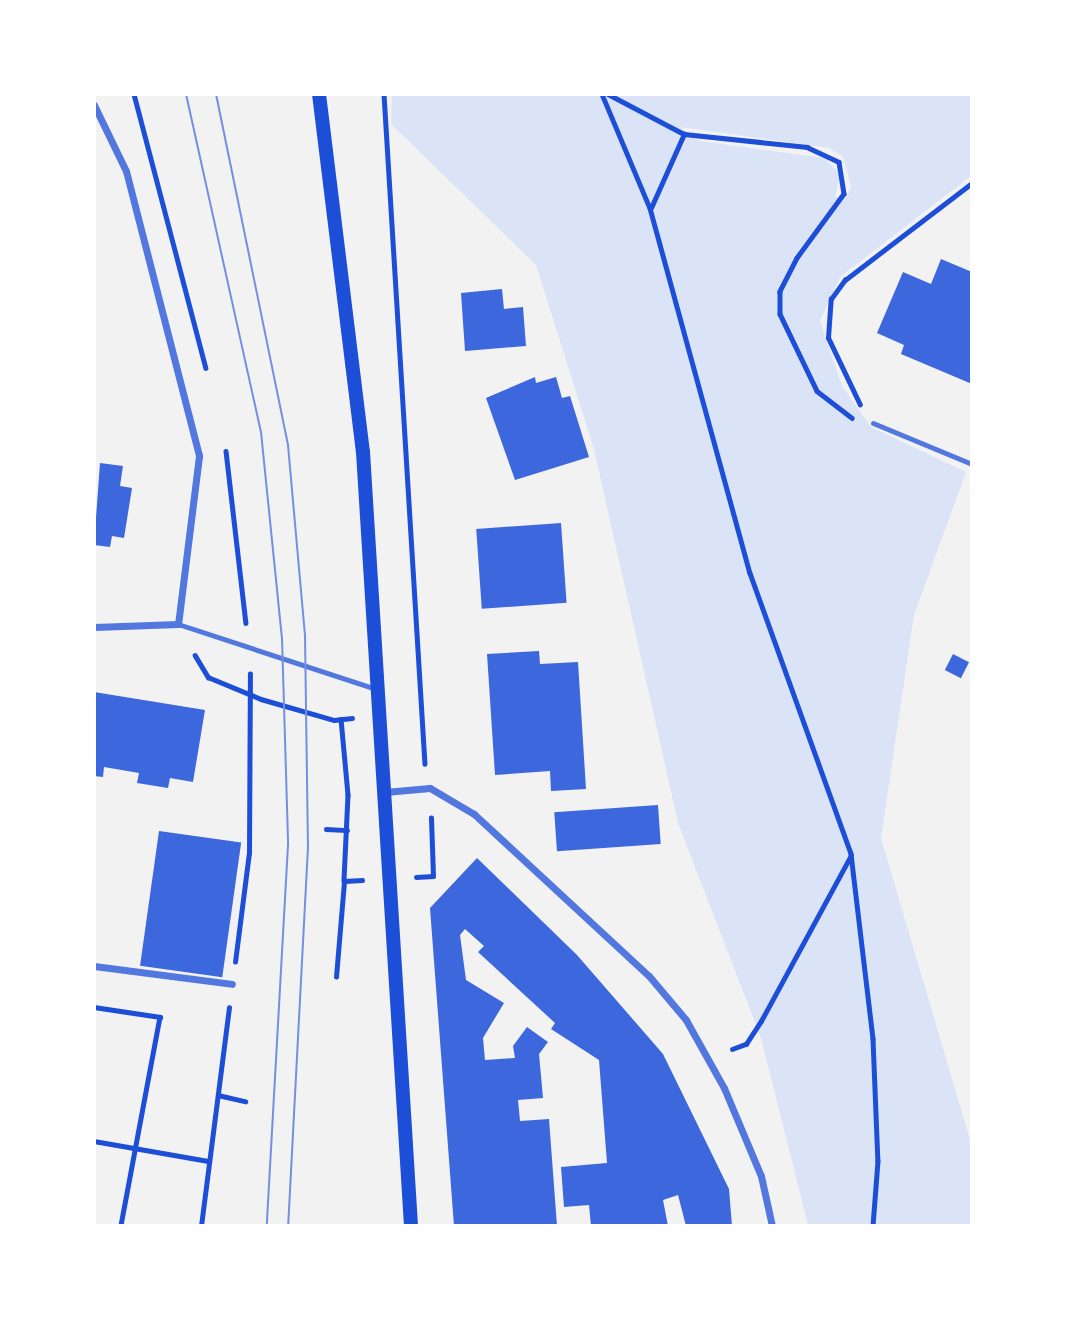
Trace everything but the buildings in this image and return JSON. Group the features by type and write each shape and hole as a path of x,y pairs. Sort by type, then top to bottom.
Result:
{"main road":[{"path":"319,94 363,452 411,1226"}],"street":[{"path":"94,105 126,171 199,456 177,624 94,627"},
{"path":"384,792 430,788 474,814 649,976 708,1059 761,1176 772,1226"},
{"path":"94,966 232,984"}],"lane":[{"path":"873,423 971,464"},
{"path":"177,624 376,689"}],"path":[{"path":"384,94 419,736"},
{"path":"602,94 650,208 746,560 851,855 874,1053 873,1226"},
{"path":"608,94 684,134 807,147 839,162 844,194 797,258 780,292 780,314 817,391 853,418 873,423"},
{"path":"650,208 684,134"},
{"path":"873,423 828,338 831,299 845,281 971,183"},
{"path":"177,624 208,677 268,701 341,719 378,716"},
{"path":"341,719 347,830 344,881"},
{"path":"326,829 347,830"},
{"path":"708,1059 746,1044 851,855"},
{"path":"94,1007 159,1017 138,1148 121,1226"},
{"path":"218,1095 245,1101"},
{"path":"94,1141 209,1161"}],"shaded area":[{"path":"392,95 971,95 971,176 840,277 820,321 842,386 871,427 966,472 914,615 881,838 971,1143 971,1225 808,1225 761,1038 678,823 594,449 536,265 391,124","holes":["680,127 829,148 843,157 851,187 847,197 835,197 840,174 824,158 700,141"]}],"tram line":[{"path":"186,94 261,432 282,638 288,845 267,1226"},
{"path":"216,94 288,445 305,635 308,847 288,1226"}]}
